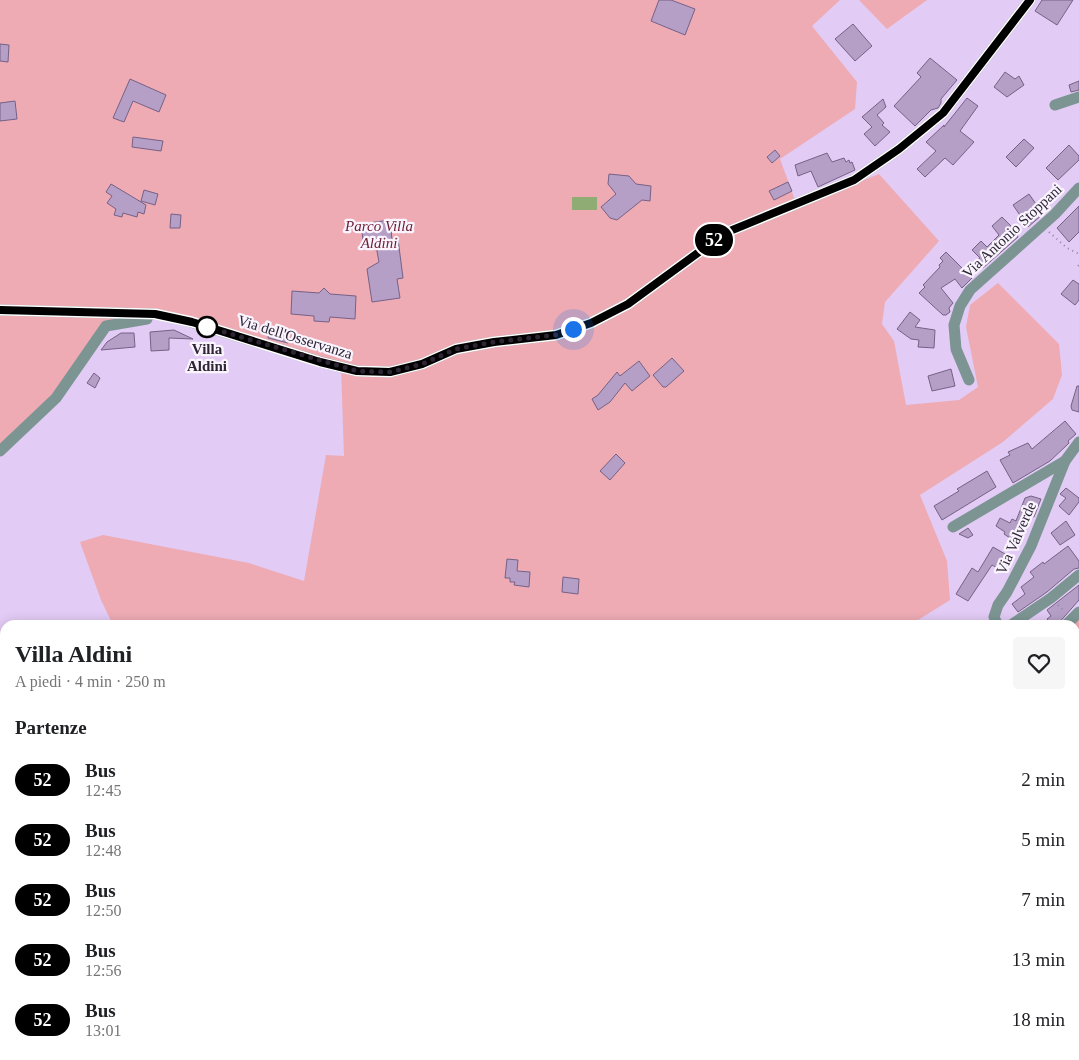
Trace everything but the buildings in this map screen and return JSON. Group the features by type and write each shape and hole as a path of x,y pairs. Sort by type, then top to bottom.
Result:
{"street":[{"name":"Via dell'Osservanza","path":"0,310 155,314 192,322 320,362 357,371 390,372 422,364 456,349 494,342 556,335 591,323 628,304 725,233 854,180 899,149 943,113 1030,0"},
{"path":"1055,105 1079,97"},
{"name":"Via Antonio Stoppani","path":"969,380 956,348 954,324 960,306 970,290 1045,223 1079,188"},
{"path":"0,451 56,398 106,326 145,320 155,314"},
{"name":"Via Valverde","path":"996,620 994,618 998,605 1007,592 1031,546 1065,461 1079,442"},
{"name":"Via Valverde","path":"953,527 1065,461"},
{"path":"1018,620 1051,598 1079,575"}],"path":[{"path":"1045,223 1050,230 1048,231 1054,237 1067,248 1079,254"},
{"path":"1051,598 1072,619"}],"green space":[{"name":"Parco Villa Aldini","path":"0,0 840,0 812,26 857,82 855,109 780,159 798,206 879,174 939,241 885,302 882,324 894,341 906,405 959,400 978,387 966,327 970,305 998,283 1059,344 1062,375 1053,399 1003,442 920,495 947,561 950,600 918,620 111,620 101,600 80,542 103,535 249,563 304,581 326,455 344,456 341,368 158,316 111,322 92,352 0,456"},
{"path":"859,0 927,0 887,29"},
{"path":"1079,612 1079,620 1071,620"}],"shaded area":[{"path":"572,197 597,197 597,210 572,210"}],"bus line":[{"name":"52","path":"0,310 155,314 182,319 320,362 357,371 390,372 422,364 456,349 494,342 556,335 591,323 628,304 725,233 854,180 899,149 943,113 1030,0"}],"place":[{"name":"Villa Aldini","path":"207,327"}],"route":[{"path":"207,327 320,362 357,371 390,372 422,364 456,349 494,342 556,335 573,329"}]}
